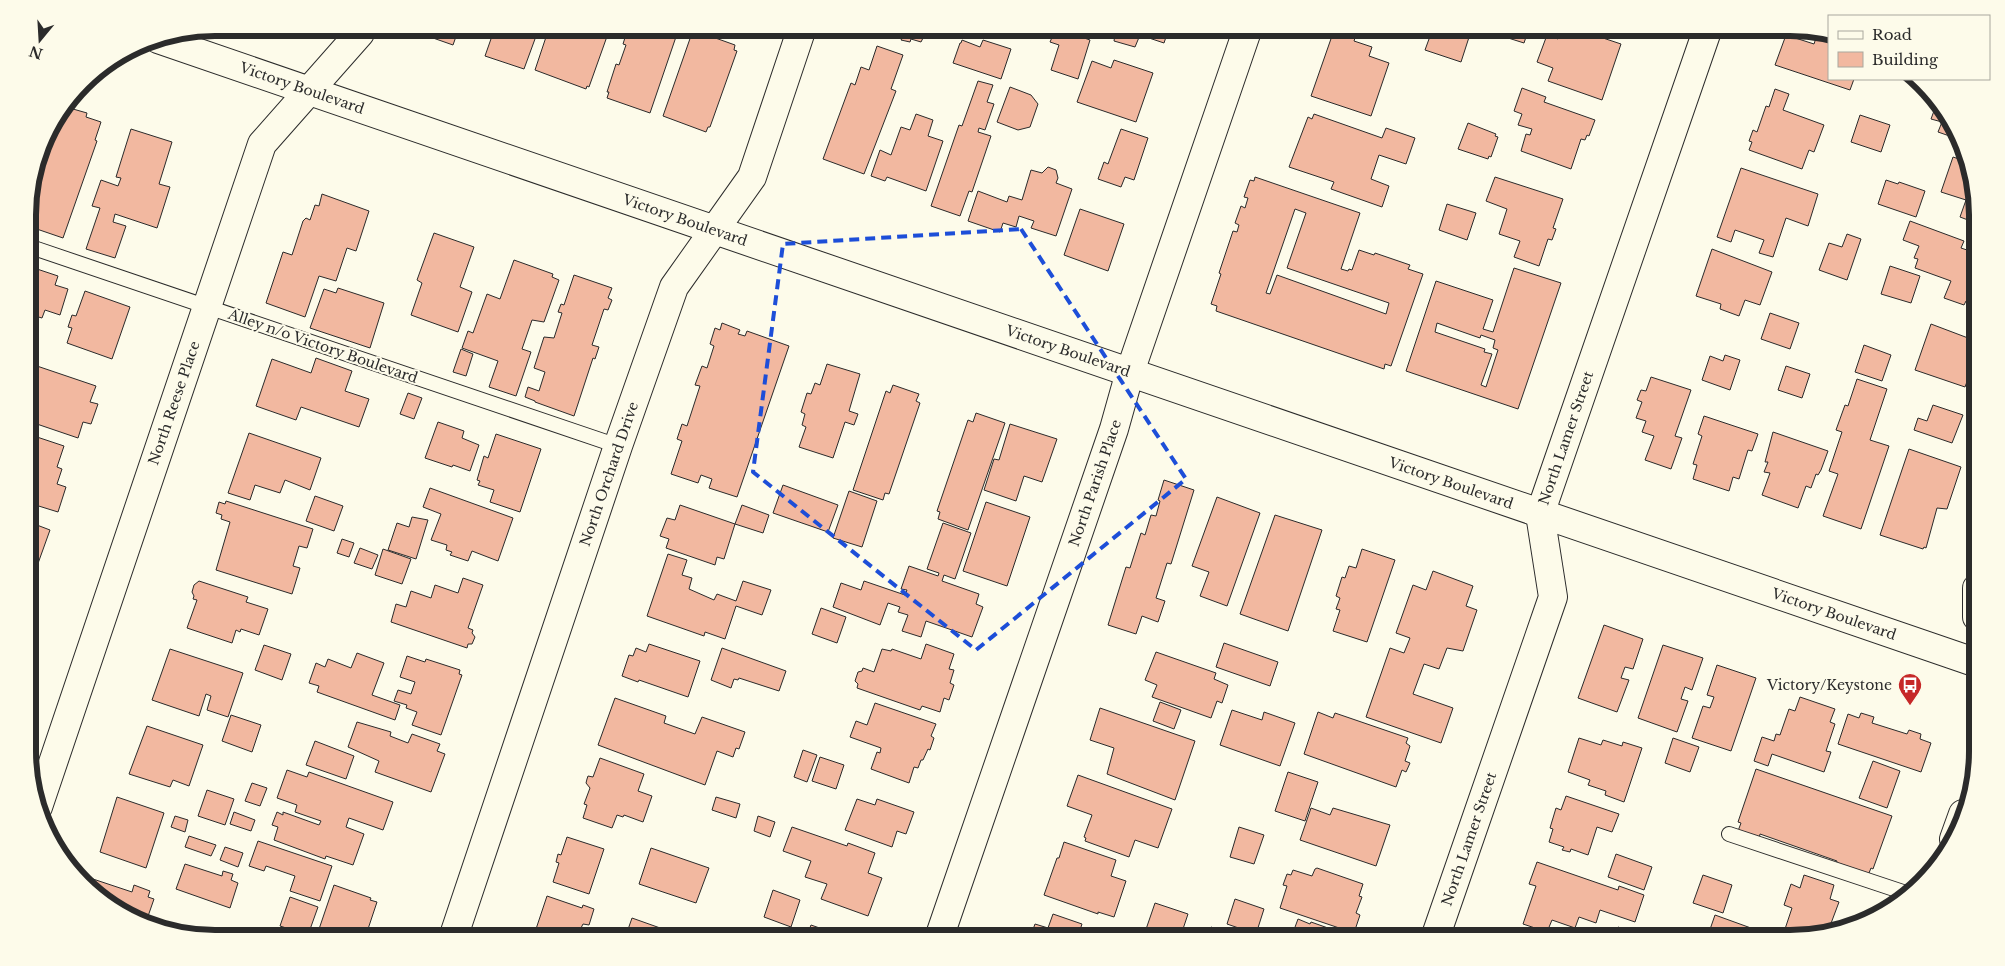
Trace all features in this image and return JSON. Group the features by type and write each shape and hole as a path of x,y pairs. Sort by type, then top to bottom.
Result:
{"street":[{"name":"North Reese Place","path":"42,796 262,144 357,36"},
{"name":"North Orchard Drive","path":"456,930 618,446 674,287 752,178 799,36"},
{"name":"North Parish Place","path":"942,930 1114,429 1130,372 1245,36"},
{"name":"North Lamer Street","path":"1438,930 1553,597 1540,514 1705,36"},
{"name":"Victory Boulevard","path":"168,42 1969,660"}],"lane":[{"name":"Alley n/o Victory Boulevard","path":"37,249 618,446"},
{"path":"1729,834 1901,891"}],"highlighted area":[{"path":"1021,229 1186,479 976,650 753,472 783,244"}],"building":[{"path":"427,36 456,36 453,45"},
{"path":"492,36 536,36 524,69 485,56"},
{"path":"546,36 607,36 589,87 587,86 586,89 535,70"},
{"path":"626,36 676,36 650,113 607,98 609,92 607,92 616,64 619,65 626,45 623,44"},
{"path":"691,36 710,36 735,45 734,50 737,51 710,127 708,127 706,132 663,116"},
{"path":"903,36 924,36 921,42 911,39 910,42 901,40"},
{"path":"1053,36 1078,36 1090,40 1078,79 1051,70 1059,45 1050,42"},
{"path":"1115,36 1140,36 1135,47 1114,41"},
{"path":"1143,36 1166,36 1164,43"},
{"path":"1332,36 1350,36 1355,38 1354,41 1372,47 1369,56 1389,63 1371,116 1311,96"},
{"path":"1430,36 1469,36 1461,62 1425,50"},
{"path":"1505,36 1526,36 1524,43"},
{"path":"1547,36 1558,39 1559,36 1597,36 1621,44 1602,100 1548,81 1553,68 1537,62"},
{"path":"1786,36 1814,44 1816,38 1828,41 1828,80 1854,80 1850,90 1775,65"},
{"path":"962,40 980,47 983,40 1011,49 1001,79 953,63"},
{"path":"877,46 903,55 891,89 896,91 864,174 823,159 851,83 855,85 861,67 869,70"},
{"path":"1114,60 1153,73 1136,122 1077,102 1092,61 1111,68"},
{"path":"978,81 993,85 987,102 994,104 985,130 979,128 978,132 991,136 972,192 969,191 960,216 931,206 959,125 962,126"},
{"path":"1010,87 1031,95 1038,104 1030,127 1018,130 997,122"},
{"path":"1522,88 1546,97 1544,102 1595,120 1589,136 1587,135 1585,140 1581,139 1571,169 1521,151 1526,134 1530,135 1532,129 1518,125 1522,114 1514,111"},
{"path":"1775,89 1789,94 1783,110 1824,125 1814,152 1809,150 1802,169 1749,150 1752,142 1749,141 1753,130 1757,132 1766,106 1769,107"},
{"path":"71,108 87,113 86,117 101,122 95,140 97,141 63,238 37,229 37,203 42,169 55,136"},
{"path":"1934,110 1945,126 1950,136 1938,132 1942,122 1931,119"},
{"path":"916,114 933,120 928,136 943,141 926,191 887,177 885,181 871,176 880,150 891,155 901,127 910,130"},
{"path":"1314,114 1382,138 1386,128 1415,138 1406,164 1379,155 1371,179 1389,186 1382,207 1331,189 1334,182 1289,167 1308,117 1312,119"},
{"path":"1860,115 1890,125 1881,152 1851,142"},
{"path":"1468,123 1496,134 1495,136 1498,137 1491,157 1489,156 1488,159 1458,149"},
{"path":"131,129 172,142 159,184 170,187 157,228 115,214 113,222 126,226 115,258 86,249 100,208 92,206 101,180 118,186 121,178 116,177"},
{"path":"1121,129 1148,138 1134,180 1125,177 1121,187 1098,179 1104,162 1108,164"},
{"path":"1953,157 1959,159 1967,192 1969,220 1960,217 1966,200 1941,192"},
{"path":"1048,167 1056,170 1058,178 1056,183 1072,189 1056,236 1031,228 1034,221 1019,216 1016,227 1003,223 1000,232 968,221 978,191 1007,202 1009,196 1022,200 1031,170 1042,173"},
{"path":"1741,168 1818,194 1808,226 1786,218 1773,257 1759,253 1764,240 1735,230 1731,242 1717,237"},
{"path":"1255,177 1360,213 1341,269 1352,270 1359,250 1374,255 1375,253 1410,265 1408,269 1423,274 1391,366 1385,364 1384,369 1216,311 1217,306 1211,304 1221,274 1219,273 1233,231 1237,232 1239,225 1235,223 1241,206 1245,208 1248,198 1244,197 1250,180 1254,181","holes":["1295,209 1306,213 1287,268 1389,303 1386,314 1277,275 1270,294 1266,293"]},
{"path":"1495,177 1563,199 1553,228 1556,229 1552,240 1548,239 1539,266 1514,257 1520,241 1499,234 1507,209 1486,201"},
{"path":"1886,180 1898,184 1899,182 1925,191 1916,217 1878,204"},
{"path":"322,194 369,211 356,251 347,248 336,281 319,276 305,317 266,303 283,252 292,255 303,221 306,218 310,220 315,205 319,206"},
{"path":"1447,204 1476,213 1467,240 1439,230"},
{"path":"1080,209 1124,224 1108,271 1064,255"},
{"path":"1910,221 1964,241 1961,248 1969,251 1969,302 1966,301 1964,305 1944,298 1951,281 1915,268 1918,259 1914,258 1919,246 1903,240"},
{"path":"434,233 474,247 460,287 472,292 458,332 411,315 422,283 417,280"},
{"path":"1847,234 1861,239 1847,280 1819,270 1829,243 1842,247"},
{"path":"1712,249 1772,272 1760,305 1745,300 1739,316 1720,309 1721,304 1696,296"},
{"path":"514,260 553,274 552,277 559,280 544,322 532,320 522,349 531,352 516,396 489,387 498,361 462,348 468,331 473,333 487,294 500,299"},
{"path":"1890,266 1920,276 1911,303 1881,294"},
{"path":"1514,268 1561,283 1518,409 1406,371 1436,281 1493,300 1483,329 1493,332","holes":["1437,323 1480,338 1481,335 1495,340 1493,348 1498,350 1486,387 1481,385 1492,354 1484,352 1485,349 1435,332"]},
{"path":"37,269 58,276 55,285 68,289 60,315 45,310 42,318 37,317"},
{"path":"574,275 612,288 608,298 612,300 608,310 604,309 592,345 599,347 595,359 593,358 574,416 525,397 528,387 539,391 545,372 534,368 544,337 554,338 562,313 558,312 561,304 564,305"},
{"path":"338,288 384,303 370,348 310,328 324,289 336,293"},
{"path":"85,291 130,307 112,359 67,343 72,328 68,327 72,315 76,316"},
{"path":"1770,313 1799,323 1790,349 1761,339"},
{"path":"722,323 740,330 738,334 745,336 747,331 789,346 737,497 709,488 712,479 701,475 698,483 671,474 682,441 677,439 682,424 687,426 700,386 695,385 702,366 707,368 714,346 710,344 715,328 720,330"},
{"path":"1931,324 1969,338 1969,376 1965,387 1915,370"},
{"path":"1864,345 1891,355 1882,381 1855,372"},
{"path":"461,349 473,354 466,376 453,372"},
{"path":"1725,355 1740,360 1730,390 1702,380 1710,356 1723,361"},
{"path":"316,358 352,371 345,391 369,399 359,427 301,407 296,420 256,406 272,359 311,373"},
{"path":"827,364 860,374 849,411 858,414 854,425 845,422 833,458 799,447 806,427 802,425 805,414 801,412 807,393 811,394 815,383 820,385"},
{"path":"37,366 96,386 90,402 98,404 91,424 83,422 78,438 37,424"},
{"path":"1786,366 1810,374 1802,398 1778,390"},
{"path":"1651,377 1691,390 1675,436 1682,438 1671,469 1645,460 1654,436 1642,432 1646,421 1636,418 1642,402 1637,400 1641,390 1646,391"},
{"path":"1857,379 1887,389 1870,440 1889,446 1861,529 1823,516 1838,474 1829,471 1842,432 1836,430 1845,405 1848,406"},
{"path":"893,385 919,394 916,401 920,403 889,494 885,493 883,500 853,490 886,391 890,393"},
{"path":"408,393 422,398 414,419 400,414"},
{"path":"1933,405 1963,415 1952,443 1914,430 1918,418 1927,421"},
{"path":"976,413 1005,423 968,530 938,519 940,512 937,511 968,420 973,422"},
{"path":"1704,416 1758,434 1752,451 1748,450 1739,479 1733,477 1729,491 1693,479 1697,465 1693,464 1702,436 1698,434"},
{"path":"438,422 464,431 462,438 479,445 470,471 425,458"},
{"path":"1010,424 1057,439 1042,482 1024,476 1016,501 984,490 994,459 999,460"},
{"path":"1773,432 1828,451 1821,470 1818,475 1816,474 1811,488 1806,486 1798,508 1762,495 1770,473 1764,472 1768,462 1765,462"},
{"path":"249,433 321,458 310,490 285,480 280,493 255,485 250,500 228,493"},
{"path":"496,434 541,449 520,512 490,502 494,490 478,485 480,481 477,480 484,456 488,458"},
{"path":"37,437 64,446 57,467 62,469 57,484 66,487 58,512 36,505"},
{"path":"1909,449 1961,467 1947,509 1937,508 1926,548 1924,547 1923,549 1880,535"},
{"path":"1164,480 1194,490 1171,564 1167,563 1156,598 1165,601 1158,622 1142,616 1136,634 1108,625 1126,567 1130,568 1141,533 1145,535 1151,515 1156,516 1160,501 1158,500"},
{"path":"783,485 838,505 828,532 773,513"},
{"path":"430,488 513,518 498,561 472,551 468,561 450,555 452,552 446,550 447,545 431,540 441,514 423,507"},
{"path":"849,491 877,501 862,547 833,538"},
{"path":"315,496 343,506 334,531 306,521"},
{"path":"1217,497 1260,513 1227,606 1200,596 1209,572 1192,566"},
{"path":"226,501 313,529 307,548 299,546 293,566 300,568 292,594 216,570 230,522 221,519 222,515 216,513 219,502 225,504"},
{"path":"986,502 1030,517 1007,586 963,571"},
{"path":"680,505 735,524 724,559 717,557 715,565 666,548 669,539 660,536 667,518 675,520"},
{"path":"742,505 769,515 763,533 735,524"},
{"path":"1275,515 1322,530 1288,631 1240,614"},
{"path":"412,517 428,520 416,559 388,550 397,523 409,527"},
{"path":"943,523 971,533 955,579 944,575 942,581 979,594 976,604 983,607 972,637 926,621 921,637 902,631 908,615 898,612 900,607 888,603 880,625 833,607 841,583 861,590 864,581 905,595 907,590 901,589 909,566 938,576 939,573 927,569"},
{"path":"36,525 50,530 36,568"},
{"path":"342,539 354,543 349,557 337,553"},
{"path":"360,548 378,555 372,569 354,563"},
{"path":"383,549 411,559 402,584 375,575"},
{"path":"1362,549 1395,560 1367,642 1333,631 1340,610 1336,609 1340,598 1336,596 1342,577 1345,578 1349,566 1356,568"},
{"path":"668,554 687,560 682,575 692,578 689,589 714,600 717,594 736,601 743,581 771,590 762,615 736,606 725,639 705,632 704,636 647,616"},
{"path":"1433,571 1473,586 1466,606 1477,610 1463,651 1447,648 1439,669 1424,664 1413,694 1453,708 1441,743 1366,717 1390,648 1404,653 1410,638 1396,633 1413,585 1426,590"},
{"path":"463,578 483,585 468,628 473,630 472,633 475,637 472,644 468,644 467,648 391,622 396,604 406,607 411,591 431,598 435,585 458,593"},
{"path":"199,581 248,597 246,602 268,609 259,635 241,629 240,632 236,630 232,643 187,628 197,600 193,599 192,592 194,585"},
{"path":"821,608 846,617 837,643 812,634"},
{"path":"1604,625 1643,639 1633,669 1625,667 1621,678 1629,680 1617,712 1578,698"},
{"path":"1224,643 1278,662 1270,686 1216,667"},
{"path":"649,644 700,661 688,697 622,676 629,655 633,656 636,648 646,652"},
{"path":"926,644 954,654 949,669 954,670 950,683 954,685 949,700 944,698 940,712 922,706 920,710 857,688 858,684 855,681 858,672 862,671 863,668 874,672 882,649 891,651 892,649 921,659"},
{"path":"264,645 291,654 282,680 255,670"},
{"path":"1663,645 1703,658 1692,690 1685,687 1681,699 1688,701 1677,732 1638,718"},
{"path":"722,648 786,671 779,691 739,678 738,680 734,679 731,688 711,680"},
{"path":"170,649 243,673 228,717 207,710 211,696 206,694 199,716 152,700"},
{"path":"1156,652 1216,673 1214,679 1228,685 1222,703 1217,701 1211,718 1152,697 1157,685 1145,680"},
{"path":"357,653 384,663 372,695 400,705 395,720 317,692 319,686 309,683 316,663 325,667 328,659 351,668"},
{"path":"407,656 425,662 426,659 460,670 459,674 462,675 441,735 412,725 417,712 406,708 407,705 394,701 398,690 411,694 415,682 400,677"},
{"path":"1717,665 1756,678 1731,751 1692,738 1703,706 1710,708 1714,697 1707,695"},
{"path":"1800,697 1835,709 1830,722 1835,724 1826,751 1831,752 1824,772 1772,754 1768,766 1754,761 1762,737 1774,741 1776,734 1780,735 1789,709 1795,711"},
{"path":"615,698 666,716 664,723 695,734 702,717 745,732 739,749 736,748 733,757 717,751 705,785 598,745"},
{"path":"1160,702 1181,710 1174,729 1153,721"},
{"path":"875,703 936,724 931,736 934,738 930,750 928,749 918,768 914,767 909,783 871,769 877,752 880,753 881,748 850,737 856,721 867,725"},
{"path":"1100,708 1195,741 1175,800 1107,774 1114,748 1090,740"},
{"path":"1232,710 1262,720 1264,712 1295,723 1280,766 1220,745"},
{"path":"1318,712 1333,718 1335,713 1408,738 1406,743 1410,746 1405,761 1410,763 1406,772 1402,770 1396,787 1304,754"},
{"path":"1861,713 1874,717 1872,723 1907,734 1909,730 1921,734 1920,739 1931,743 1921,772 1838,744 1848,714 1859,718"},
{"path":"231,715 261,725 252,752 222,741"},
{"path":"357,722 391,732 390,736 408,743 412,734 440,744 437,751 445,754 431,792 375,772 379,761 348,747"},
{"path":"147,726 203,745 189,786 173,780 170,787 129,774"},
{"path":"1579,738 1601,745 1603,740 1622,746 1623,742 1642,748 1624,802 1605,795 1606,791 1588,785 1590,780 1568,772"},
{"path":"1673,738 1699,747 1690,772 1665,763"},
{"path":"315,741 354,756 346,779 306,765"},
{"path":"803,750 817,755 807,782 794,777"},
{"path":"820,757 844,765 836,789 812,781"},
{"path":"600,758 644,774 638,791 652,796 643,822 624,815 623,817 617,815 612,828 583,818 587,805 584,804 590,788 586,783 587,779 588,776 593,777"},
{"path":"1873,761 1900,771 1887,808 1859,798"},
{"path":"1756,769 1892,816 1873,869 1871,868 1867,878 1835,867 1837,861 1760,834 1759,839 1738,831 1741,823 1738,822"},
{"path":"287,770 307,777 309,772 393,802 383,830 349,818 346,827 364,834 353,865 326,856 325,859 274,840 278,827 272,825 277,812 283,815 283,812 319,825 321,821 295,812 297,805 277,798"},
{"path":"1288,772 1318,782 1305,821 1275,811"},
{"path":"1078,775 1172,809 1158,848 1135,840 1129,857 1085,841 1086,838 1084,837 1092,815 1067,806"},
{"path":"252,783 267,788 260,806 245,801"},
{"path":"207,790 234,799 225,825 198,816"},
{"path":"1566,796 1619,814 1612,832 1597,827 1588,855 1571,849 1570,852 1562,850 1564,847 1549,842 1553,829 1550,828 1556,808 1561,810"},
{"path":"117,797 164,813 146,868 100,852"},
{"path":"716,797 740,804 736,818 712,810"},
{"path":"857,799 875,805 877,799 914,812 906,834 897,831 892,847 845,830"},
{"path":"1311,808 1330,815 1333,808 1390,825 1376,866 1300,840"},
{"path":"234,812 255,820 251,831 230,824"},
{"path":"175,816 188,820 185,832 171,827"},
{"path":"758,816 775,822 770,837 754,831"},
{"path":"792,827 847,846 848,843 875,853 868,873 882,878 868,916 821,899 827,884 805,877 811,861 783,851"},
{"path":"1239,827 1264,835 1254,864 1230,857"},
{"path":"189,836 216,845 211,856 185,847"},
{"path":"567,837 604,849 589,894 553,882 559,863 556,862 558,854 561,855"},
{"path":"258,841 332,866 320,901 290,891 295,876 266,866 264,871 249,866"},
{"path":"1064,842 1116,860 1111,876 1126,881 1114,917 1098,912 1098,914 1044,895"},
{"path":"225,847 243,853 238,867 220,860"},
{"path":"651,848 709,868 696,903 639,884"},
{"path":"1616,854 1652,867 1644,890 1608,877"},
{"path":"1537,862 1618,890 1619,886 1644,895 1635,922 1600,910 1596,923 1579,917 1575,928 1552,920 1548,930 1541,930 1523,924 1536,886 1529,884"},
{"path":"185,864 222,876 223,871 233,874 231,880 238,883 230,908 176,889"},
{"path":"1317,868 1363,884 1359,896 1362,897 1356,913 1360,915 1355,930 1345,930 1280,908 1287,886 1283,885 1287,874 1291,875 1293,870 1312,876"},
{"path":"1703,875 1732,885 1723,913 1693,903"},
{"path":"1804,875 1834,885 1830,899 1839,902 1830,925 1785,930 1792,908 1784,905 1791,884 1800,888"},
{"path":"92,880 132,892 134,885 150,891 148,897 154,899 148,916 116,900"},
{"path":"334,885 371,898 370,900 377,902 368,930 319,930"},
{"path":"773,890 800,900 791,927 764,917"},
{"path":"547,896 582,908 583,905 594,909 589,925 583,924 580,930 536,930"},
{"path":"290,897 318,907 310,930 292,930 280,926"},
{"path":"1235,899 1264,909 1257,930 1244,930 1227,924"},
{"path":"1155,903 1188,914 1183,930 1146,930"},
{"path":"1053,914 1082,924 1080,930 1033,930 1035,924 1048,928"},
{"path":"1715,915 1756,930 1710,930"},
{"path":"632,918 663,929 663,930 628,930"},
{"path":"1298,919 1334,930 1294,930"},
{"path":"811,925 825,930 809,930"}],"place":[{"name":"Victory/Keystone","path":"1910,706"}]}
